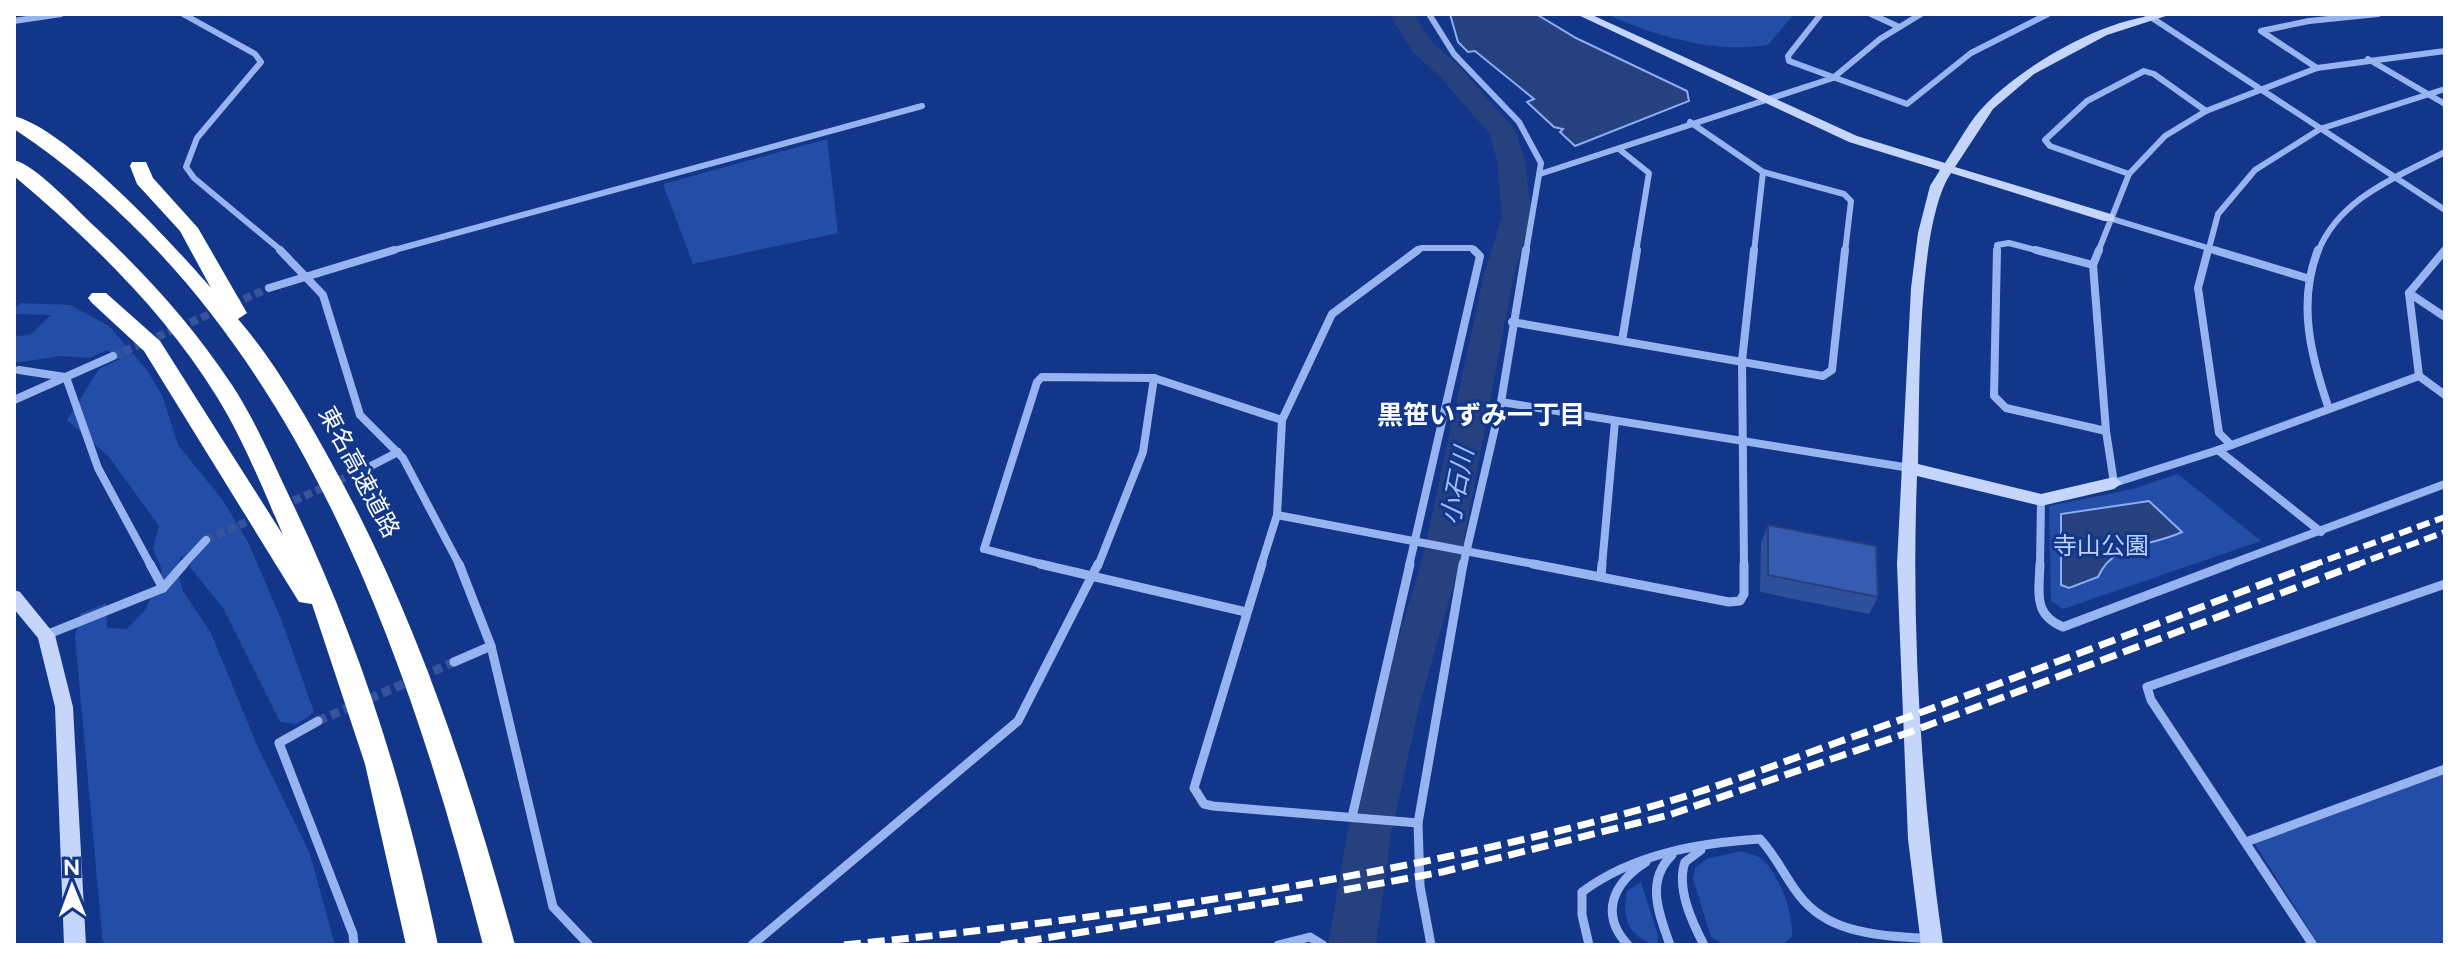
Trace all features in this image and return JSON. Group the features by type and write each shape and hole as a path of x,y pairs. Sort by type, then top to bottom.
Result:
{"highway":[{"name":"東名高速道路","path":"14,121 77,164 132,213 230,322 285,399 341,494 401,625 442,743 499,945"},
{"path":"14,166 58,201 120,260 224,390 289,519 341,647 380,769 422,945"},
{"path":"139,166 144,180 188,228 285,399"},
{"path":"99,298 152,346 341,647"}],"street":[{"path":"14,21 61,14"},
{"path":"183,14 255,54 261,62 252,78 188,150 186,167 194,178 306,274 323,295 352,398 360,415 398,452 464,573 491,646 553,907 589,945"},
{"path":"1429,14 1439,39 1452,55 1522,124 1534,141 1540,174 1512,322 1501,402 1466,549 1418,823 1420,886 1431,945"},
{"path":"1581,14 1853,139 2310,279"},
{"path":"1821,14 1787,59 1899,102 1911,103 1961,59 2048,14"},
{"path":"1871,14 1899,27"},
{"path":"1540,174 1690,122 1833,78 1899,27 1921,14"},
{"path":"2317,68 2261,31 2309,21 2378,14"},
{"path":"1589,945 1582,915 1582,892 1620,866 1674,853 1760,839 1777,856 1807,905 1824,919 1869,933 1932,942 1918,839 1905,564 1918,288 1925,233 1936,186 1945,168 1989,107 2030,72 2103,33 2155,15 2261,90 2445,210"},
{"path":"2114,483 2106,431 2093,265 2109,218 2129,174 2165,136 2206,111 2317,68 2445,51"},
{"path":"2367,59 2445,104"},
{"path":"2129,174 2050,146 2045,140 2087,101 2144,71 2154,74 2206,111"},
{"path":"2231,445 2219,433 2198,298 2218,214 2255,170 2320,129 2445,89"},
{"path":"269,288 306,274 922,106"},
{"path":"1512,322 1823,376 1832,370 1851,201 1844,194 1763,172 1690,122"},
{"path":"1619,149 1649,173 1622,341"},
{"path":"2329,409 2305,321 2316,247 2340,214 2363,195 2445,152"},
{"path":"1277,515 1456,547 1729,602 1740,601 1744,594 1742,361 1763,172"},
{"path":"2093,265 2009,243 1997,245 1994,396 2006,408 2106,431"},
{"path":"1358,818 1480,256 1477,250 1425,247 1336,309 1282,420 1277,515 1194,788 1204,804 1213,806 1418,823"},
{"path":"2445,250 2409,293 2419,376 2445,395"},
{"path":"2409,293 2445,317"},
{"path":"14,400 113,356"},
{"path":"19,370 66,377"},
{"path":"1246,612 991,553 984,549 984,543 1039,379 1049,375 1154,378 1282,420"},
{"path":"1501,402 1743,444 1910,468 2041,500 2114,483 2218,450 2419,376"},
{"path":"66,377 98,468 163,588"},
{"path":"752,945 1018,721 1093,578 1143,452 1154,378"},
{"path":"1601,576 1615,421"},
{"path":"2218,450 2321,532"},
{"path":"369,467 398,452"},
{"path":"2041,500 2039,609 2048,621 2063,627 2445,484"},
{"path":"46,635 163,588 206,540"},
{"path":"2313,945 2151,700 2147,687 2445,584"},
{"path":"14,597 46,635 64,707 75,945"},
{"path":"454,662 491,646"},
{"path":"318,721 279,743 353,934 354,945"},
{"path":"2246,842 2445,769"},
{"path":"1703,848 1686,860 1682,871 1696,931 1704,945"},
{"path":"1670,945 1655,889 1660,863 1674,853"},
{"path":"1628,945 1614,920 1612,898 1617,883 1656,857"},
{"path":"1278,945 1310,937 1323,945"}],"green space":[{"path":"1606,14 1794,14 1768,45 1727,47 1665,36"},
{"path":"827,139 838,233 693,264 663,184"},
{"path":"21,303 70,305 109,326 146,369 162,395 178,445 222,499 248,542 282,621 314,712 297,724 280,722 223,608 181,556 176,567 183,591 211,633 256,743 310,854 335,945 103,945 75,637 80,614 106,603 107,628 127,629 146,609 162,570 153,549 159,526 109,457 67,420 99,369 120,359 107,350 89,358 61,356 14,363 14,336 30,335 51,315 14,314 14,308"},
{"name":"寺山公園","path":"2178,474 2261,541 2063,609 2051,601 2049,506 2133,489"},
{"path":"2445,772 2445,940 2434,945 2319,945 2253,841"},
{"path":"1741,851 1760,858 1779,883 1792,927 1792,936 1783,945 1725,945 1711,937 1693,879 1695,868 1707,859"},
{"path":"1641,882 1658,935 1658,943 1654,945 1632,930 1626,917 1627,891"}],"shaded area":[{"path":"1450,14 1536,14 1576,38 1687,91 1689,101 1575,146 1560,132 1563,129 1554,127 1527,102 1534,99 1475,51 1468,52 1458,42"},
{"path":"2149,501 2182,532 2123,551 2113,557 2098,577 2069,588 2061,585 2061,514"}],"building":[{"path":"1768,525 1876,546 1878,597 1768,575"}],"waterway":[{"name":"小石川","path":"1352,945 1369,835 1398,707 1441,561 1499,274 1517,217 1511,161 1502,131 1449,71 1422,47 1401,14"}],"tunnel":[{"path":"233,304 269,288"},
{"path":"113,356 217,311"},
{"path":"206,540 369,467"},
{"path":"318,721 454,662"}],"railway":[{"path":"2310,566 2445,517"},
{"path":"2353,566 2445,532"},
{"path":"844,945 1050,922 1255,892 1357,875 1560,831 1706,790 2316,564"},
{"path":"1344,890 1442,872 1669,815 1910,732 2359,564"},
{"path":"1001,945 1304,897"}],"district":[{"name":"黒笹いずみ一丁目","path":"1481,415"}]}
